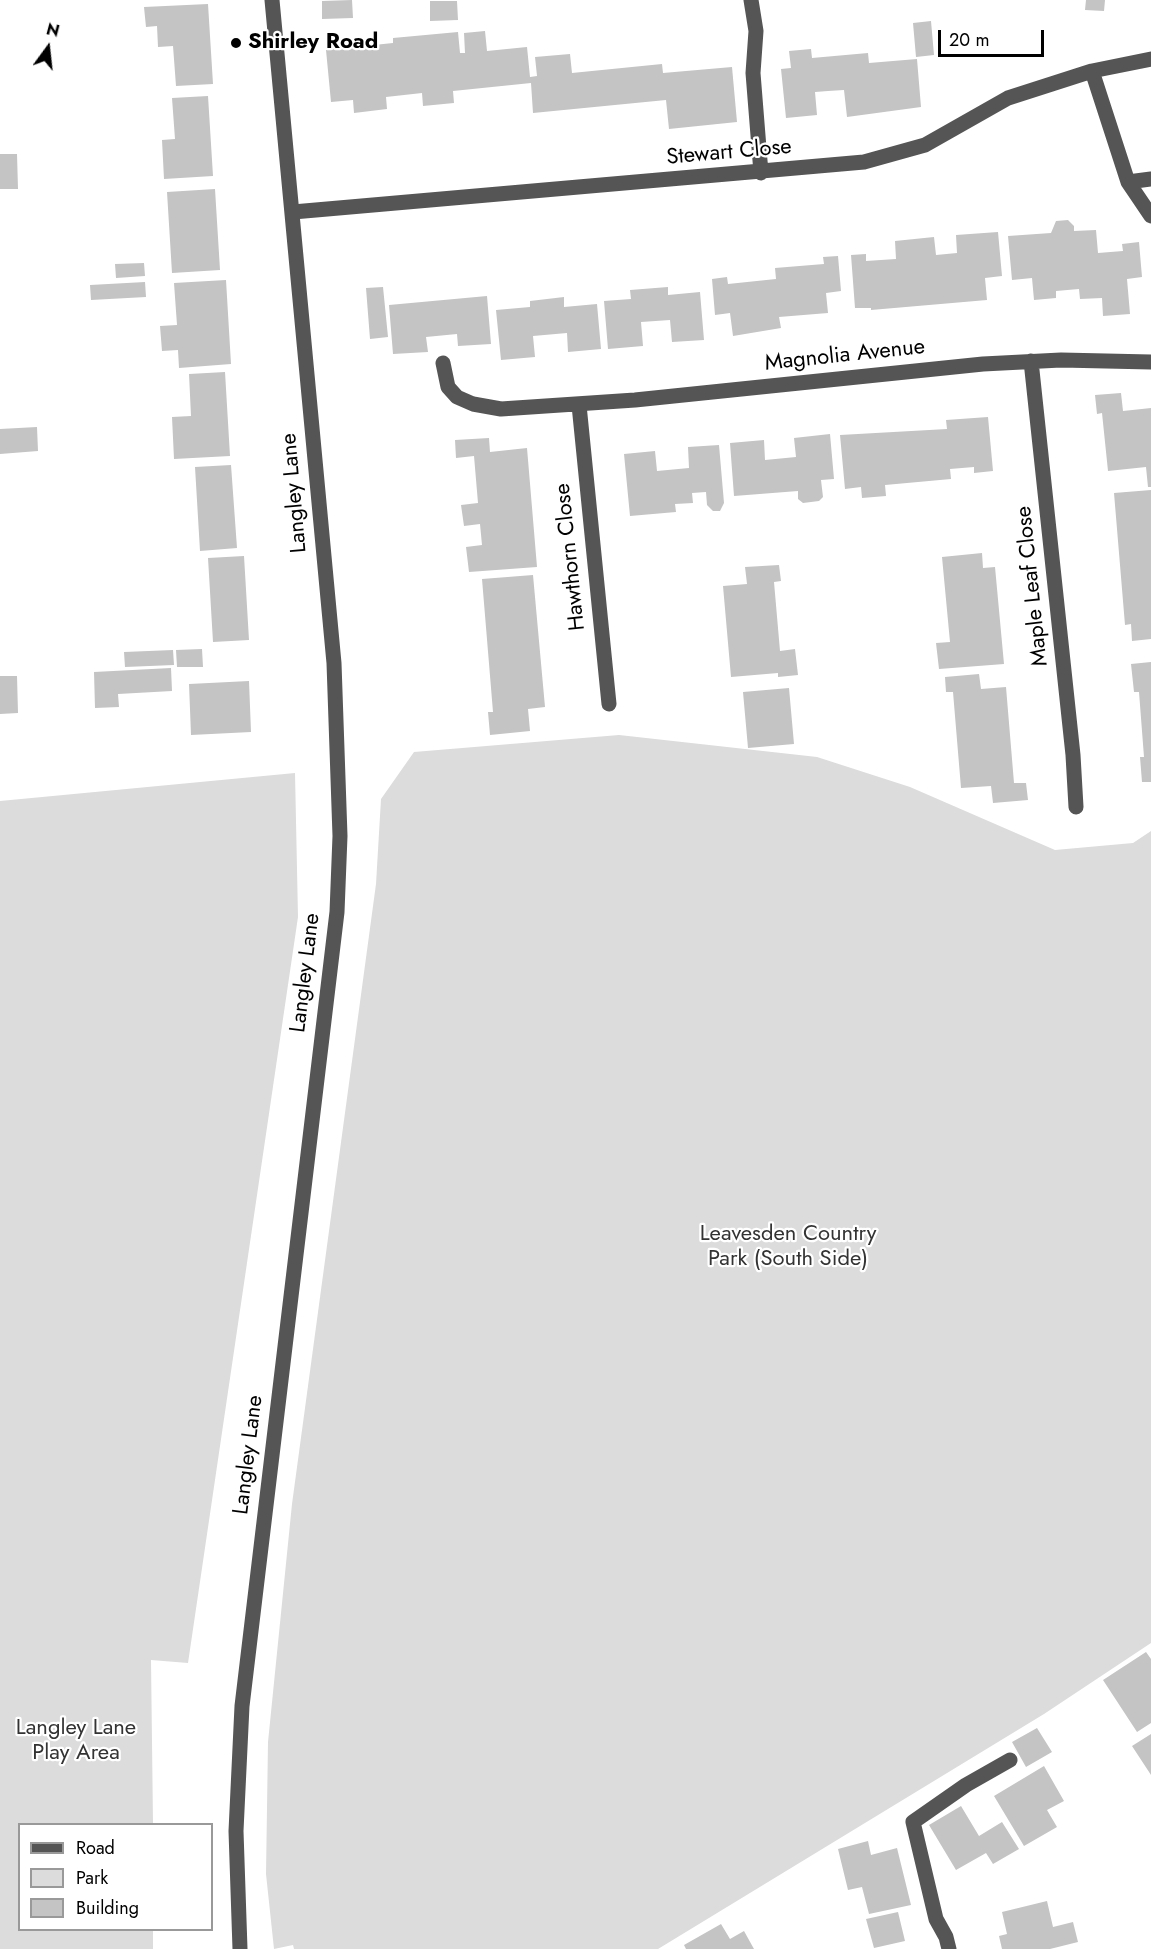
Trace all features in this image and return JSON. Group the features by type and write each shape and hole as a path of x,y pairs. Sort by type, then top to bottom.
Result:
{"street":[{"name":"Langley Lane","path":"240,1949 236,1831 242,1706 337,912 340,837 334,663 272,0"},
{"path":"751,0 756,31 753,74 761,173"},
{"name":"Stewart Close","path":"293,212 761,173 864,162 925,145 1008,98 1092,71 1151,59"},
{"path":"1092,71 1128,182 1151,216"},
{"path":"1128,182 1151,179"},
{"name":"Magnolia Avenue","path":"443,363 448,387 457,397 473,404 501,410 543,409 1031,361 1151,362"},
{"name":"Maple Leaf Close","path":"1031,361 1073,755 1076,807"},
{"name":"Hawthorn Close","path":"579,405 609,704"},
{"path":"948,1943 936,1919 913,1822 966,1785 1010,1760"}],"green space":[{"name":"Leavesden Country Park (South Side)","path":"619,735 817,757 910,787 1055,850 1133,843 1151,831 1151,1643 1044,1714 658,1949 294,1949 293,1945 274,1949 266,1874 268,1742 292,1504 376,884 381,799 414,752"},
{"name":"Langley Lane Play Area","path":"295,773 298,917 188,1663 151,1660 153,1823 18,1823 18,1931 153,1931 153,1949 0,1949 0,801"}],"building":[{"path":"352,0 353,18 322,19 322,1"},
{"path":"1086,0 1105,0 1104,11 1085,10"},
{"path":"430,1 457,1 458,20 430,21"},
{"path":"208,4 213,84 176,86 173,46 158,47 157,26 146,27 144,7"},
{"path":"931,21 934,55 916,57 913,23"},
{"path":"485,31 487,51 527,47 530,77 537,76 535,57 570,54 572,73 662,64 663,73 732,67 737,122 669,129 666,100 533,113 531,83 453,91 454,103 423,106 422,93 386,97 387,109 354,113 353,100 331,102 326,50 393,43 393,38 458,32 460,53 465,53 464,33"},
{"path":"811,49 812,58 868,53 869,63 917,59 921,107 847,117 844,90 815,92 817,115 786,118 781,69 791,68 789,51"},
{"path":"208,96 213,176 164,179 162,140 175,139 172,98"},
{"path":"0,154 17,154 18,189 0,189"},
{"path":"215,189 220,270 172,273 167,192"},
{"path":"1068,220 1074,226 1074,231 1096,230 1098,253 1123,251 1122,244 1139,242 1142,277 1127,279 1130,314 1103,316 1102,298 1080,299 1079,289 1056,291 1056,298 1034,300 1032,278 1012,280 1008,236 1051,233 1056,221"},
{"path":"998,232 1002,276 985,278 987,300 871,310 871,308 855,308 851,255 866,254 866,261 896,259 895,241 934,237 936,255 957,253 956,235"},
{"path":"838,256 841,291 826,293 828,313 779,317 781,328 733,336 730,313 715,315 712,279 727,277 728,284 776,279 775,268 824,264 823,257"},
{"path":"144,263 145,276 116,278 115,264"},
{"path":"226,280 231,364 179,368 178,350 162,351 160,326 177,325 174,283"},
{"path":"145,282 146,297 91,300 90,285"},
{"path":"383,287 388,337 370,339 366,288"},
{"path":"668,287 668,295 700,292 704,340 672,342 670,320 641,322 643,346 608,349 604,301 631,299 630,290"},
{"path":"487,296 491,344 458,346 457,334 426,337 428,352 393,354 389,305"},
{"path":"564,297 564,307 597,304 601,349 568,352 567,333 533,336 535,357 501,360 496,310 530,307 530,301"},
{"path":"225,372 230,456 174,459 172,417 191,416 189,374"},
{"path":"1121,393 1123,411 1151,408 1151,487 1148,487 1146,467 1108,471 1102,413 1097,414 1095,395"},
{"path":"988,417 993,471 974,473 974,467 950,469 951,479 885,485 886,496 862,498 861,487 845,489 840,435 947,429 946,420"},
{"path":"37,427 38,451 0,454 0,429"},
{"path":"830,434 834,479 821,480 823,497 819,501 803,503 798,499 798,491 734,496 730,443 764,440 765,460 796,457 794,438"},
{"path":"489,438 490,452 527,448 537,567 469,572 466,547 482,545 480,524 464,526 461,505 478,503 474,456 456,458 455,440"},
{"path":"719,445 724,503 720,511 713,511 707,505 706,492 692,493 693,503 675,504 676,512 630,516 624,454 655,451 657,471 689,468 688,447"},
{"path":"231,465 237,548 200,551 195,467"},
{"path":"1151,490 1151,639 1132,641 1131,624 1125,625 1114,493"},
{"path":"982,553 983,568 995,567 1004,664 939,669 936,643 950,642 942,557"},
{"path":"244,556 249,640 213,642 208,558"},
{"path":"779,565 781,581 774,582 780,651 795,649 798,675 778,677 778,673 731,677 723,586 747,584 745,567"},
{"path":"533,575 545,707 528,709 530,731 490,735 488,712 493,712 482,579"},
{"path":"202,649 203,667 177,667 176,650"},
{"path":"173,650 174,665 125,667 124,652"},
{"path":"1151,662 1151,782 1142,782 1140,757 1144,757 1139,692 1134,692 1131,664"},
{"path":"171,668 172,691 118,694 119,707 95,708 94,672"},
{"path":"979,674 981,689 1006,687 1014,783 1026,783 1028,800 993,803 991,786 961,788 953,692 946,692 945,677"},
{"path":"0,676 17,676 18,713 0,714"},
{"path":"249,681 251,732 191,735 189,684"},
{"path":"789,688 794,744 748,748 743,692"},
{"path":"1146,1652 1151,1659 1151,1723 1137,1732 1103,1680"},
{"path":"1037,1728 1052,1752 1026,1767 1012,1742"},
{"path":"1151,1734 1151,1775 1132,1746"},
{"path":"1044,1766 1064,1801 1047,1810 1057,1827 1024,1846 994,1796"},
{"path":"961,1806 979,1836 1002,1822 1019,1849 993,1864 986,1853 956,1870 929,1825"},
{"path":"868,1841 871,1855 897,1848 911,1905 869,1914 862,1887 848,1890 838,1849"},
{"path":"1047,1901 1053,1927 1073,1922 1078,1942 1050,1949 1002,1949 999,1936 1007,1934 1002,1912"},
{"path":"898,1912 905,1941 874,1948 866,1919"},
{"path":"721,1924 730,1939 744,1931 754,1949 686,1949 684,1945"}],"place":[{"name":"Shirley Road","path":"236,43"}]}
